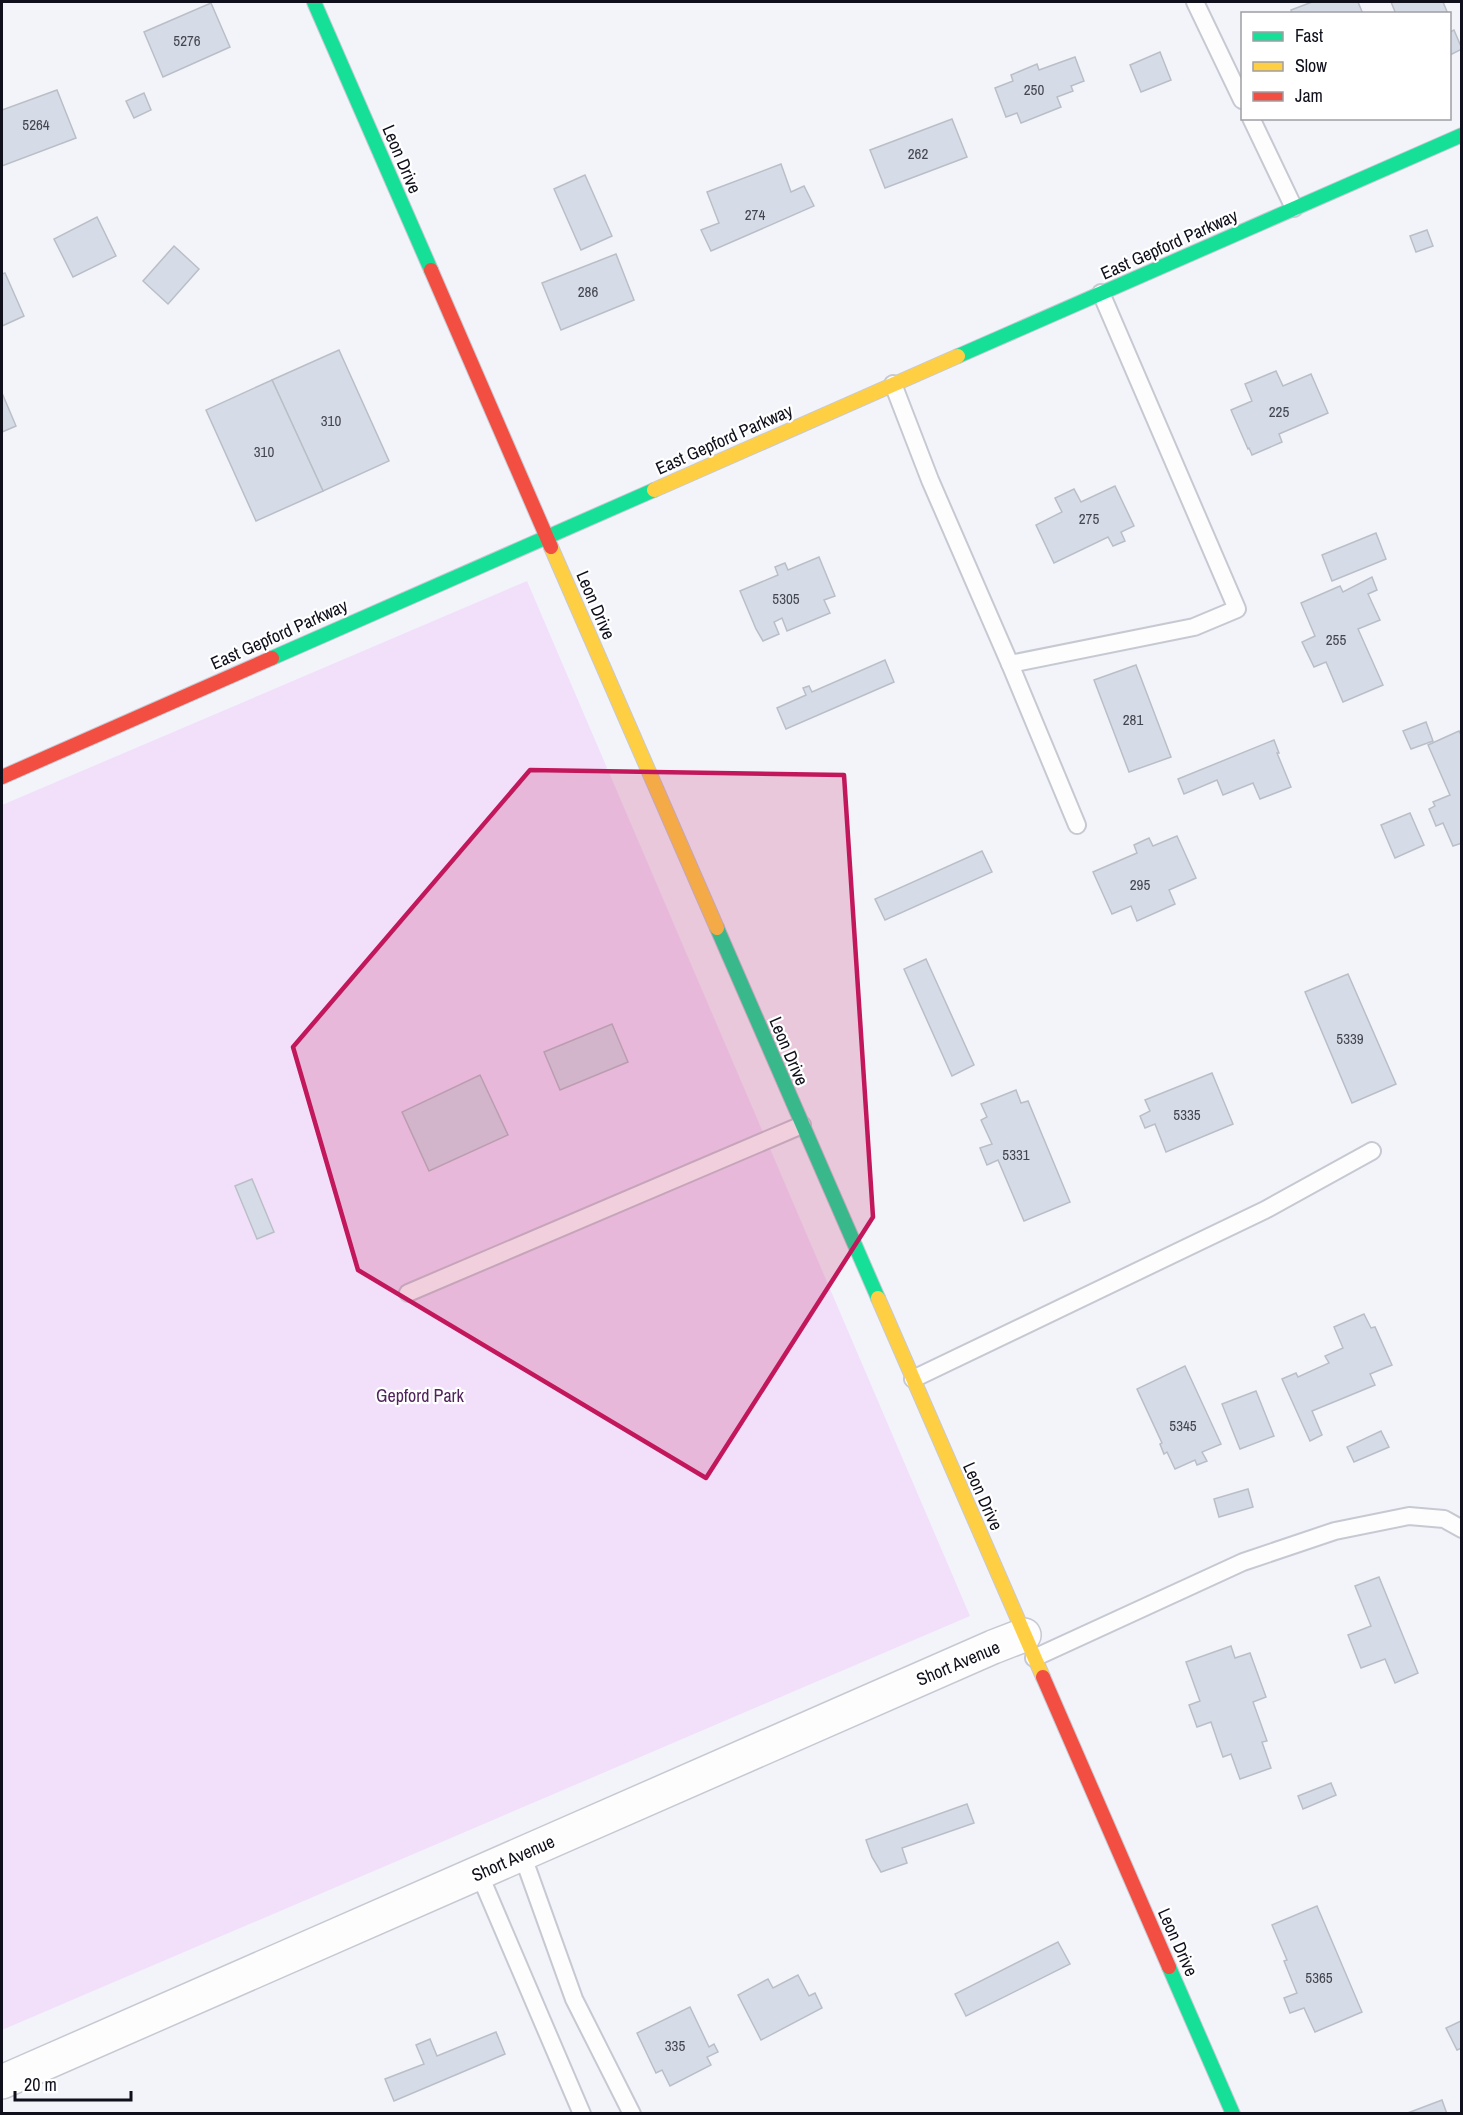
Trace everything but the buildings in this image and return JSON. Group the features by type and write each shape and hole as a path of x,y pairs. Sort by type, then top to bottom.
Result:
{"street":[{"name":"Leon Drive","path":"314,2 1233,2114"},
{"name":"East Gepford Parkway","path":"2,777 1461,135"},
{"name":"Short Avenue","path":"2,2082 993,1647 1029,1646"}],"lane":[{"path":"1195,2 1241,98"},
{"path":"1252,120 1294,208"},
{"path":"1010,664 1194,627 1237,609 1101,293"},
{"path":"893,384 930,480 1077,825"},
{"path":"408,1293 802,1125"},
{"path":"913,1379 1265,1210 1372,1151"},
{"path":"1029,1646 1243,1563 1335,1531 1409,1516 1444,1519 1461,1528"},
{"path":"522,1854 574,1998 632,2114"},
{"path":"479,1873 582,2114"}],"highlighted area":[{"path":"530,770 844,775 873,1217 706,1478 358,1270 293,1047"}],"green space":[{"name":"Gepford Park","path":"527,581 970,1616 2,2030 2,805"}],"traffic: fast":[{"path":"314,2 431,270"},
{"path":"958,356 1462,135"},
{"path":"272,658 654,490"},
{"path":"717,928 878,1298"},
{"path":"1169,1967 1233,2114"}],"traffic: slow":[{"path":"654,490 958,356"},
{"path":"551,547 717,928"},
{"path":"878,1298 1043,1677"}],"traffic: jam":[{"path":"431,270 551,547"},
{"path":"2,777 272,658"},
{"path":"1043,1677 1169,1967"}]}
